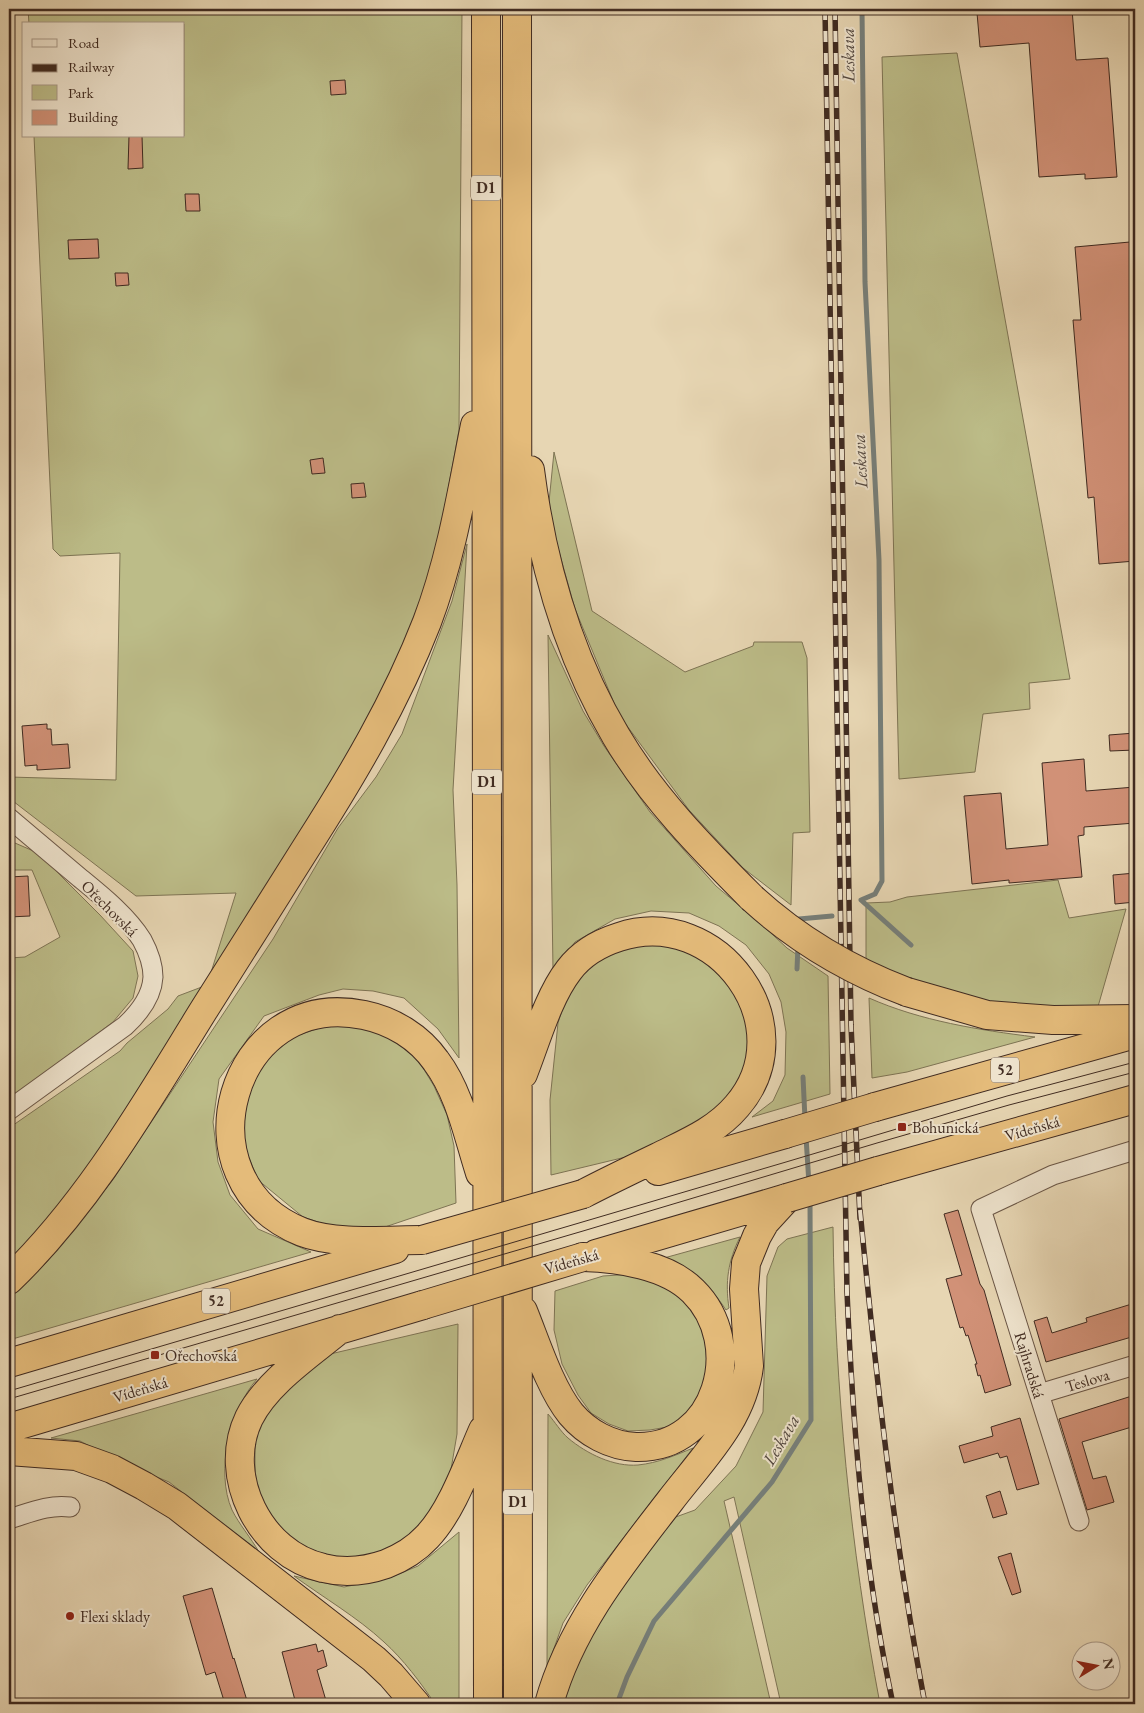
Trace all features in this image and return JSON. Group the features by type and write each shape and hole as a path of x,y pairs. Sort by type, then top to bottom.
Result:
{"highway":[{"name":"D1","path":"486,9 488,1704"},
{"name":"D1","path":"517,9 518,1704"},
{"path":"517,365 532,486 558,605 582,668 616,736 636,767 684,828 752,898 785,926 821,951 859,972 907,992 987,1015 1053,1020 1135,1019"},
{"path":"9,1280 54,1233 81,1199 125,1135 325,817 392,701 428,619 446,561 487,367"},
{"path":"518,1089 554,993 562,979 578,960 606,942 624,935 652,931 673,933 690,938 707,946 724,959 748,989 753,999 760,1028 760,1059 750,1088 736,1108 711,1129 692,1140 583,1194"},
{"path":"422,1240 347,1240 316,1236 285,1224 268,1211 253,1195 239,1171 232,1146 230,1116 232,1100 244,1069 259,1049 278,1032 307,1018 340,1012 373,1016 414,1037 425,1047 446,1076 456,1098 487,1196"},
{"name":"52","path":"9,1363 875,1107 1135,1034"},
{"name":"Vídeňská","path":"9,1428 340,1328 878,1171 1135,1099"},
{"path":"549,1704 564,1662 594,1606 634,1547 734,1417 748,1378 749,1366 744,1289 746,1263 765,1222 787,1198"},
{"path":"518,1301 563,1402 590,1432 616,1444 630,1447 657,1445 682,1434 702,1416 713,1398 719,1379 721,1365 719,1338 709,1312 692,1290 675,1279 657,1271 621,1260 583,1257"},
{"path":"340,1328 276,1382 264,1395 249,1419 241,1442 241,1480 249,1504 270,1536 289,1553 321,1568 343,1570 380,1566 405,1555 427,1538 444,1515 487,1422"},
{"path":"9,1451 76,1456 112,1469 177,1506 374,1659 391,1675 416,1704"}],"street":[{"name":"Ořechovská","path":"9,818 95,891 131,926 142,941 150,958 153,978 150,990 137,1014 125,1026 9,1110"},
{"name":"Rajhradská","path":"1079,1521 981,1209 1053,1175 1135,1150"},
{"name":"Teslova","path":"1039,1394 1135,1365"},
{"path":"9,1519 49,1507 60,1506 70,1508"}],"green space":[{"path":"28,9 462,9 459,430 433,571 388,691 117,1134 9,1266 9,1128 120,1051 168,1009 178,996 207,985 236,893 136,896 9,798 9,777 116,780 120,553 60,556 53,549 34,138 185,138 185,22 29,22"},
{"path":"957,53 1070,679 1029,683 1030,709 983,714 975,772 899,779 882,57"},
{"path":"554,452 592,611 685,672 753,646 754,642 802,642 807,658 810,832 793,833 791,905 743,868 689,810 619,715 575,609 548,512"},
{"path":"467,544 453,790 457,885 459,1058 438,1029 404,998 373,991 343,989 319,995 264,1016 219,1079 213,1122 218,1162 230,1195 258,1229 311,1252 9,1340 9,1295 46,1263 112,1181 273,939 338,828 376,777 402,734 452,601"},
{"path":"548,635 583,711 604,746 650,812 716,886 787,948 828,976 830,1094 752,1117 773,1101 785,1075 786,1032 781,1002 769,974 746,945 719,926 689,913 651,911 615,919 575,942 553,970"},
{"path":"15,843 38,853 100,915 133,951 138,976 133,998 113,1022 9,1099 9,958 25,957 60,937 32,870 9,870 9,845"},
{"path":"1058,880 1069,918 1126,909 1097,1010 953,1004 866,963 866,903 890,902 907,897"},
{"path":"661,936 728,971 755,1033 733,1102 655,1150 551,1175 550,1100 558,1023 565,1001 577,975 592,961"},
{"path":"869,998 909,1013 950,1024 1035,1037 907,1072 872,1078"},
{"path":"331,1024 354,1024 397,1039 420,1063 434,1086 447,1115 454,1146 456,1203 379,1229 336,1228 303,1217 258,1180 244,1146 242,1103 254,1073 287,1039"},
{"path":"833,1227 837,1347 846,1467 860,1585 880,1704 781,1704 734,1497 724,1501 771,1704 557,1704 574,1656 662,1522 695,1510 736,1466 763,1412 767,1276 778,1247 787,1239"},
{"path":"740,1237 728,1272 729,1308 726,1310 706,1285 664,1258"},
{"path":"634,1274 661,1279 710,1321 705,1396 673,1426 628,1431 609,1424 591,1413 578,1395 562,1364 554,1330 555,1291 603,1276"},
{"path":"458,1324 457,1434 448,1487 433,1521 395,1547 364,1558 333,1556 309,1550 282,1533 263,1507 255,1475 255,1437 261,1412 326,1355"},
{"path":"257,1379 239,1407 233,1424 225,1460 225,1477 227,1494 232,1510 259,1552 169,1482 120,1462 80,1441 51,1438"},
{"path":"548,1414 565,1436 575,1444 610,1462 638,1465 667,1458 693,1448 587,1585 563,1623 547,1668"},
{"path":"459,1532 459,1704 435,1704 398,1656 384,1642 352,1616 294,1576 344,1587 389,1578 418,1566"}],"building":[{"path":"1031,9 1072,9 1076,60 1108,58 1117,177 1085,179 1085,174 1039,177 1029,43 980,47 977,13"},
{"path":"345,80 346,94 331,95 330,81"},
{"path":"129,138 142,138 143,168 128,169"},
{"path":"185,194 199,194 200,211 186,211"},
{"path":"98,239 99,258 69,259 68,240"},
{"path":"1130,242 1135,294 1135,561 1099,564 1094,497 1088,498 1073,320 1081,320 1075,247"},
{"path":"115,273 128,273 129,285 116,286"},
{"path":"323,458 325,473 312,474 310,460"},
{"path":"364,483 366,497 352,498 351,484"},
{"path":"47,724 47,729 51,729 52,745 68,744 70,768 37,770 37,765 25,766 22,726"},
{"path":"1135,733 1135,750 1110,751 1109,735"},
{"path":"1084,759 1086,791 1135,787 1135,823 1084,827 1084,835 1078,836 1082,877 1009,883 1009,880 972,884 964,796 1001,793 1006,849 1048,845 1042,763"},
{"path":"1135,873 1135,902 1115,904 1113,875"},
{"path":"28,876 30,916 9,917 9,877"},
{"path":"958,1210 980,1284 984,1290 1011,1385 985,1393 980,1375 978,1376 975,1364 977,1364 968,1335 966,1336 963,1327 960,1328 946,1279 962,1275 944,1214"},
{"path":"1135,1303 1135,1336 1046,1362 1034,1321 1047,1317 1052,1333 1087,1322 1086,1318"},
{"path":"1135,1395 1135,1426 1082,1442 1093,1479 1106,1476 1114,1502 1087,1510 1059,1419"},
{"path":"1020,1418 1039,1484 1017,1490 1007,1456 1000,1458 998,1453 964,1463 959,1446 993,1436 991,1427"},
{"path":"1000,1491 1007,1514 993,1518 986,1496"},
{"path":"1011,1553 1021,1592 1012,1595 998,1557"},
{"path":"212,1588 248,1704 225,1704 215,1672 206,1675 183,1596"},
{"path":"316,1644 318,1652 323,1650 327,1666 317,1670 327,1704 296,1704 282,1652"}],"waterway":[{"name":"Leskava","path":"862,9 865,282 879,560 882,881 875,894 861,900 911,945"},
{"name":"Leskava","path":"799,923 799,919 832,916"},
{"name":"Leskava","path":"797,969 798,946"},
{"name":"Leskava","path":"803,1077 805,1119"},
{"name":"Leskava","path":"806,1137 809,1184"},
{"name":"Leskava","path":"617,1704 627,1677 654,1621 772,1482 811,1420 810,1200"}],"tram line":[{"path":"9,1391 1007,1096 1135,1062"},
{"path":"9,1399 877,1143 1009,1105 1135,1072"}],"railway":[{"path":"825,9 847,1292 861,1499 874,1602 893,1704"},
{"path":"835,9 851,1025 860,1218"},
{"path":"860,1210 895,1520 925,1704"}],"place":[{"name":"Bohunická","path":"902,1127"},
{"name":"Ořechovská","path":"155,1355"},
{"name":"Flexi sklady","path":"70,1616"}]}
